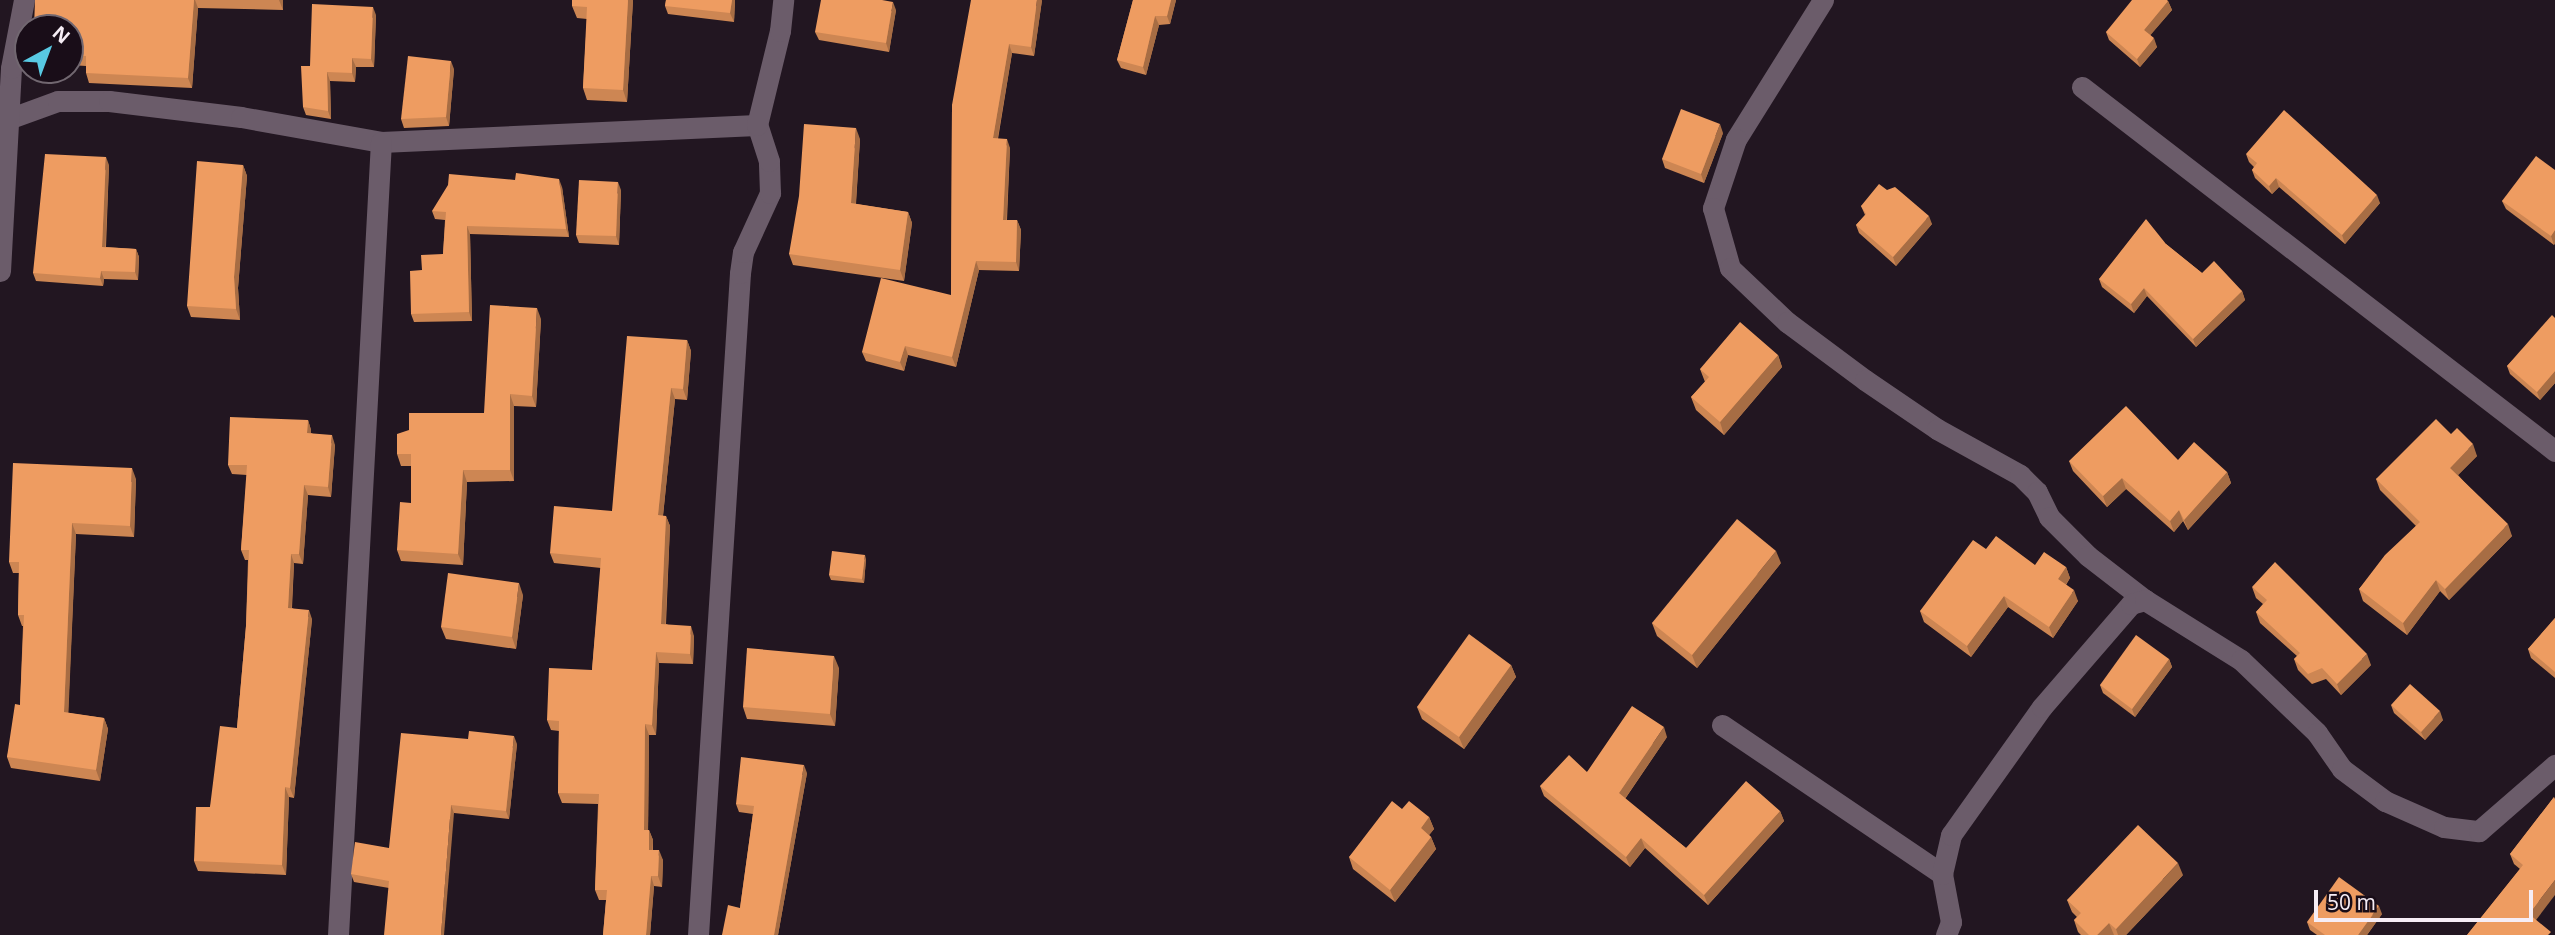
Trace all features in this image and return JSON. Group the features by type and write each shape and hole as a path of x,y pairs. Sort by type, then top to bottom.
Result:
{"street":[{"path":"0,271 11,118 11,68 24,0"},
{"path":"698,935 740,273 743,252 769,192 769,162 757,125 780,32 783,0"},
{"path":"1823,0 1736,139 1713,208 1730,268 1787,322 1865,380 1937,429 2020,475 2059,526 2145,600 2241,660 2317,733 2342,769 2385,801 2444,827 2479,831 2555,765"},
{"path":"2082,87 2555,451"},
{"path":"11,118 58,101 109,101 242,117 381,142 757,125"},
{"path":"338,935 381,142"},
{"path":"1946,935 1951,922 1942,874 1951,835 2042,707 2131,604 2145,600"},
{"path":"1722,725 1942,874"}],"building":[{"path":"35,0 194,0 188,78 86,73 84,14 34,14"},
{"path":"572,0 628,0 623,90 583,88 587,7 572,6"},
{"path":"666,0 732,0 730,13 665,6"},
{"path":"821,0 893,2 886,43 815,32"},
{"path":"971,0 1037,0 1031,47 1009,44 993,138 1007,139 1003,220 1017,220 1016,262 976,261 952,357 905,346 900,362 862,352 881,278 951,295 952,105"},
{"path":"1133,0 1171,0 1167,16 1155,16 1143,67 1117,60"},
{"path":"2132,0 2168,1 2144,30 2154,38 2137,59 2106,32"},
{"path":"312,4 373,7 371,59 352,58 352,73 327,72 328,111 303,107 301,66 310,66"},
{"path":"408,56 451,61 446,117 401,119"},
{"path":"1681,109 1720,124 1701,174 1662,159"},
{"path":"2284,110 2377,195 2342,235 2276,178 2269,186 2252,170 2257,163 2246,154"},
{"path":"804,124 856,128 851,203 908,212 900,270 789,254 799,196"},
{"path":"45,154 106,157 102,247 136,249 135,272 101,271 100,278 33,273"},
{"path":"2536,156 2555,170 2555,230 2551,236 2502,201"},
{"path":"197,161 243,165 234,277 236,309 187,306"},
{"path":"516,173 559,179 566,229 467,226 469,312 411,314 410,271 422,270 421,255 443,254 446,212 432,211 448,185 449,174 515,180"},
{"path":"579,180 618,182 616,236 576,235"},
{"path":"1879,184 1887,190 1895,187 1929,216 1893,257 1856,225 1866,214 1861,206"},
{"path":"2146,219 2166,244 2202,273 2214,261 2242,291 2193,339 2144,288 2131,304 2099,279"},
{"path":"490,305 537,308 532,396 510,394 510,470 463,470 458,554 397,550 400,502 411,503 411,454 397,454 397,434 409,430 409,413 484,413"},
{"path":"2552,315 2555,318 2555,371 2537,392 2507,366"},
{"path":"1740,322 1778,355 1720,422 1691,397 1709,377 1700,369"},
{"path":"627,336 687,340 683,389 671,388 658,515 666,516 661,624 691,626 690,654 656,652 652,725 645,724 644,830 649,830 649,850 659,850 658,876 651,876 646,935 603,935 607,890 595,890 599,794 558,793 559,721 547,720 549,668 592,670 601,558 550,553 554,506 612,511"},
{"path":"2126,406 2178,460 2194,442 2227,472 2184,520 2179,510 2170,521 2122,478 2103,496 2069,461"},
{"path":"230,417 308,420 307,433 332,435 328,487 304,485 299,554 291,554 288,608 309,610 290,788 285,787 282,865 194,861 196,807 210,807 220,726 237,728 246,626 249,550 241,550 247,465 228,465"},
{"path":"2436,419 2451,434 2457,428 2473,444 2450,468 2508,524 2445,589 2436,580 2403,623 2359,589 2385,555 2420,522 2376,479"},
{"path":"13,463 132,468 130,526 72,523 64,712 104,718 96,770 7,757 15,704 20,705 24,615 18,615 19,562 9,562"},
{"path":"1737,519 1776,551 1692,655 1652,623"},
{"path":"1996,536 2035,565 2044,552 2066,567 2058,579 2074,590 2049,627 2004,596 1967,646 1920,611 1973,540 1986,549"},
{"path":"832,551 865,555 862,579 829,575"},
{"path":"2275,562 2367,654 2337,684 2322,668 2308,674 2294,659 2300,653 2256,612 2267,600 2252,587"},
{"path":"448,573 519,583 512,637 441,627"},
{"path":"2555,618 2555,672 2528,649"},
{"path":"1469,634 1511,665 1459,737 1417,707"},
{"path":"2136,635 2169,659 2132,709 2100,685"},
{"path":"747,648 834,656 830,714 743,707"},
{"path":"2410,684 2440,711 2421,732 2391,705"},
{"path":"1632,706 1664,727 1619,793 1686,848 1746,781 1780,811 1704,895 1641,838 1626,857 1540,786 1569,755 1587,772"},
{"path":"469,731 514,736 506,811 451,805 441,935 384,935 389,881 351,874 355,842 389,848 401,733 468,739"},
{"path":"741,757 804,765 774,935 722,935 728,905 740,908 754,806 736,804"},
{"path":"2554,797 2555,880 2529,914 2551,932 2548,935 2467,935 2523,865 2510,854"},
{"path":"1392,801 1402,809 1409,801 1429,817 1421,828 1431,837 1390,890 1349,857"},
{"path":"2138,825 2178,863 2116,929 2109,923 2097,935 2089,935 2074,920 2081,913 2067,900"},
{"path":"2339,877 2379,906 2358,935 2325,935 2307,922"}]}
